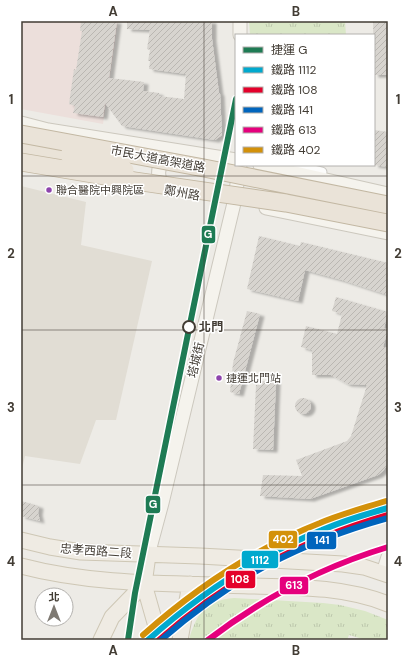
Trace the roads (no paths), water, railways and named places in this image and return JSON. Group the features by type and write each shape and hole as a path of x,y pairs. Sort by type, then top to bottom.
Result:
{"highway":[{"name":"市民大道高架道路","path":"21,134 204,168 388,205"},
{"path":"21,147 69,155 204,168"},
{"path":"69,155 211,192"},
{"name":"市民大道高架道路","path":"21,162 286,203 388,223"}],"main road":[{"name":"忠孝西路二段","path":"21,540 81,552 343,564 364,567 386,574"},
{"path":"148,554 144,584 156,630 154,640"},
{"path":"21,566 76,577 144,584 269,586 336,590 366,596 388,604"},
{"path":"101,640 112,617 144,584"},
{"path":"180,640 190,584"},
{"path":"111,640 112,617"}],"street":[{"path":"240,21 240,34"},
{"path":"21,123 48,130 235,160"},
{"path":"178,150 162,161 158,171 160,181 166,188 179,192"},
{"name":"塔城街","path":"148,554 162,503 234,203 240,166"},
{"path":"264,166 388,194"},
{"path":"298,166 322,172 319,184"},
{"name":"鄭州路","path":"21,168 179,192 257,206 388,233"},
{"path":"386,574 388,557"}],"metro line":[{"name":"G","path":"128,640 135,593 235,104"}],"rail line":[{"name":"402","path":"143,635 184,601 249,557 296,533 320,523 386,501"},
{"name":"1112","path":"148,640 188,607 252,564 298,540 322,530 388,508"},
{"name":"108","path":"159,640 211,598 266,564 324,537 355,525 388,515"},
{"name":"141","path":"161,640 214,598 267,565 295,551 325,539 388,518"},
{"name":"613","path":"208,640 250,611 294,585 340,564 388,547"}],"place":[{"name":"聯合醫院中興院區","path":"49,190"},
{"name":"北門","path":"189,327"},
{"name":"捷運北門站","path":"219,378"}]}
